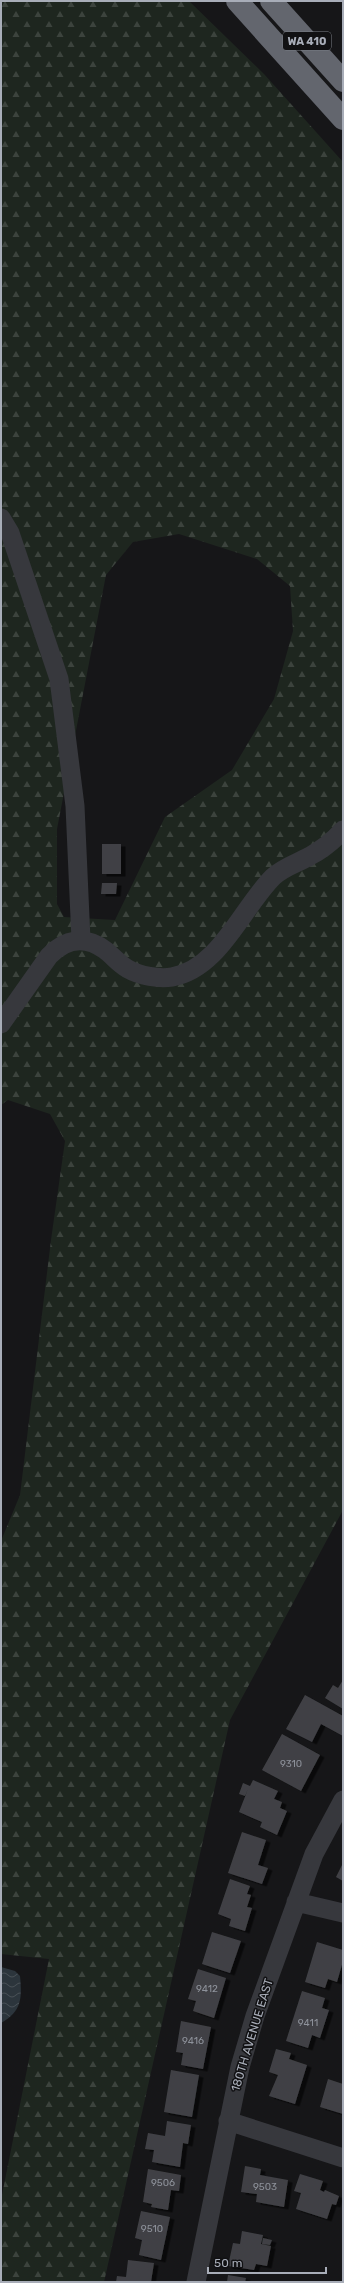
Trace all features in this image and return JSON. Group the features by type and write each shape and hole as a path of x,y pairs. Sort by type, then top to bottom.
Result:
{"highway":[{"name":"WA 410","path":"237,1 343,119"},
{"name":"WA 410","path":"271,1 343,81"}],"street":[{"path":"1,518 10,533 59,679 75,806 81,940"},
{"path":"1,1024 49,956 58,946 69,941 81,940 104,949 128,969 149,976 171,977 193,970 214,953 273,876 325,848 343,830"},
{"name":"180TH AVENUE EAST","path":"196,2282 228,2121 240,2067 255,2016 314,1854 343,1800"},
{"path":"296,1902 343,1913"},
{"path":"228,2121 343,2158"}],"green space":[{"path":"1,1 189,1 264,74 343,162 343,1510 230,1720 104,2282 1,2282 1,2200 49,1959 1,1954 1,1541 20,1495 51,1240 65,1141 50,1114 8,1100 1,1105","holes":["179,534 257,559 290,586 293,631 274,699 232,770 165,817 115,920 64,917 57,904 57,829 106,575 133,542"]}],"water":[{"path":"1,1967 15,1971 20,1976 21,1991 17,2009 1,2023"}],"building":[{"path":"102,844 121,844 121,874 102,874"},
{"path":"102,883 117,883 116,894 101,894"},
{"path":"343,1680 343,1709 325,1698 333,1685 338,1688"},
{"path":"305,1695 343,1716 343,1736 321,1724 312,1742 286,1729"},
{"path":"282,1734 320,1755 301,1791 262,1770"},
{"path":"253,1780 278,1791 274,1799 282,1802 280,1808 287,1811 277,1835 260,1827 262,1822 239,1812 248,1789 245,1796 239,1794 243,1783 250,1786"},
{"path":"242,1832 266,1840 258,1865 268,1868 262,1884 228,1873"},
{"path":"343,1863 343,1881 336,1877"},
{"path":"230,1879 250,1886 247,1894 251,1895 247,1907 252,1908 245,1931 229,1926 231,1919 218,1914"},
{"path":"212,1932 241,1941 230,1973 202,1964"},
{"path":"317,1942 343,1950 343,1961 337,1982 328,1979 325,1988 305,1982"},
{"path":"198,1969 226,1978 214,2018 193,2011 196,2001 188,1999"},
{"path":"302,1991 325,1998 322,2008 329,2010 320,2038 312,2035 308,2048 286,2041"},
{"path":"181,2021 211,2027 203,2069 181,2065 183,2053 176,2052"},
{"path":"276,2049 291,2053 289,2059 307,2065 295,2104 269,2096 278,2075 269,2072"},
{"path":"171,2070 199,2075 192,2117 164,2112"},
{"path":"328,2079 343,2084 343,2114 320,2107"},
{"path":"167,2121 191,2125 188,2144 183,2143 180,2167 152,2162 154,2150 145,2149 148,2133 165,2136"},
{"path":"245,2166 261,2169 260,2175 288,2180 284,2207 256,2202 257,2194 241,2192"},
{"path":"148,2169 181,2175 179,2191 171,2190 168,2210 151,2207 152,2204 143,2202"},
{"path":"300,2174 323,2181 320,2190 324,2192 325,2190 339,2196 336,2205 332,2204 327,2219 296,2209 301,2193 294,2191"},
{"path":"141,2211 170,2217 161,2260 139,2255 142,2240 135,2238"},
{"path":"242,2231 263,2235 261,2244 271,2246 267,2266 256,2264 254,2270 228,2266 233,2243 240,2244"},
{"path":"263,2238 272,2240 270,2245 262,2244"},
{"path":"128,2260 154,2263 151,2282 116,2282 117,2276 126,2277"},
{"path":"228,2275 246,2278 245,2282 227,2282"}]}
